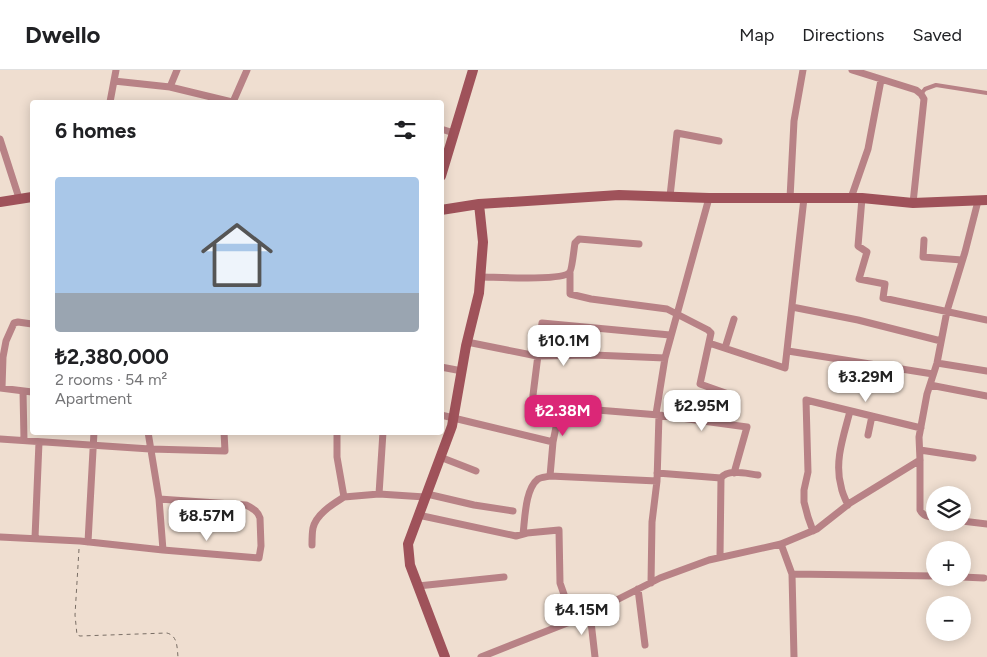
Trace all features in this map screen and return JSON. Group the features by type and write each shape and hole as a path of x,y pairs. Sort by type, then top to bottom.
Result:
{"main road":[{"path":"444,166 473,70"},
{"path":"444,210 479,204 619,195 709,198 857,198 913,203 982,201"},
{"path":"0,202 30,197"},
{"path":"444,657 410,565 408,544 454,418 467,342 479,293 483,242 479,204"}],"street":[{"path":"110,100 116,70"},
{"path":"170,88 177,70"},
{"path":"234,100 246,70"},
{"path":"790,198 794,121 803,70"},
{"path":"852,70 916,90 924,99 913,203"},
{"path":"881,80 857,198 858,246 867,252 859,279 885,284 883,298 987,320"},
{"path":"114,81 170,88 224,100"},
{"path":"444,130 454,133"},
{"path":"670,196 677,133 719,142"},
{"path":"0,139 20,198"},
{"path":"651,583 652,522 657,477 658,415 665,358 709,198"},
{"path":"709,343 785,368 804,198"},
{"path":"926,516 920,510 919,437 947,312 982,201"},
{"path":"639,244 579,239 575,243 570,273 570,294 591,299 667,309 708,330 711,333 700,384 734,396"},
{"path":"924,240 923,257 962,260"},
{"path":"480,277 550,277 570,273"},
{"path":"792,307 858,320 941,341"},
{"path":"725,348 734,319"},
{"path":"30,324 14,323 6,341 1,360 1,388 30,392"},
{"path":"670,335 542,323 533,403 537,406 658,415 747,427 734,473"},
{"path":"467,342 538,356 593,355 665,358"},
{"path":"788,351 933,374"},
{"path":"937,363 987,371"},
{"path":"444,368 462,371"},
{"path":"930,385 987,396"},
{"path":"23,391 24,440"},
{"path":"812,531 804,502 804,490 808,472 806,400 921,428"},
{"path":"550,476 553,442 560,407"},
{"path":"848,505 840,486 838,459 850,411"},
{"path":"444,416 553,442"},
{"path":"868,435 872,416"},
{"path":"84,541 94,435"},
{"path":"148,435 159,499 162,550"},
{"path":"0,439 150,449 225,451 224,435"},
{"path":"336,435 336,457 344,497"},
{"path":"379,494 383,435"},
{"path":"35,538 39,442"},
{"path":"920,450 973,458"},
{"path":"440,457 476,472"},
{"path":"482,657 574,620 651,583 709,560 781,544 817,529 848,505 920,460"},
{"path":"720,557 721,478 729,472 758,475"},
{"path":"523,534 528,495 532,486 539,478 550,476 721,478"},
{"path":"312,545 315,523 323,512 344,497 379,494 426,495 513,511"},
{"path":"0,537 84,541 259,558 261,546 260,518 256,511 246,505 159,499"},
{"path":"418,515 516,536 560,530 560,583 574,620"},
{"path":"971,522 987,524"},
{"path":"781,544 792,574 794,657"},
{"path":"792,574 926,576"},
{"path":"418,586 504,577"},
{"path":"971,578 984,578"},
{"path":"638,589 645,645"},
{"path":"590,613 595,657"},
{"path":"506,647 506,657"}],"lane":[{"path":"921,94 926,89 936,86 987,93"}],"path":[{"path":"84,541 75,615 77,635 167,633 174,637 178,657"}]}
